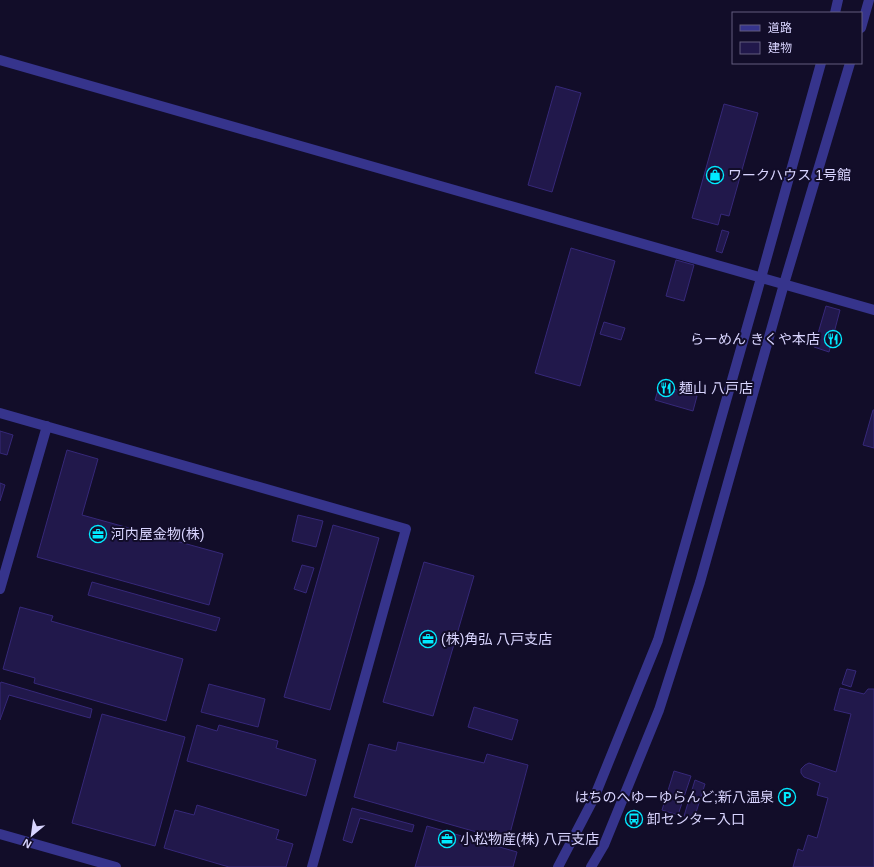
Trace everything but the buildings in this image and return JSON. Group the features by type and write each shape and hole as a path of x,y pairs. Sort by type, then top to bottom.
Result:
{"street":[{"path":"834,12 838,0"},
{"path":"862,24 869,0"},
{"path":"0,60 874,310"},
{"path":"558,867 594,798 658,640 821,64"},
{"path":"592,867 604,845 661,702 700,582 784,284 850,64"},
{"path":"0,413 406,530 312,867"},
{"path":"0,589 46,426"},
{"path":"0,834 116,867"}],"place":[{"name":"ワークハウス 1号館","path":"715,175"},
{"name":"らーめん きくや本店","path":"833,339"},
{"name":"麺山 八戸店","path":"666,388"},
{"name":"河内屋金物(株)","path":"98,534"},
{"name":"(株)角弘 八戸支店","path":"428,639"},
{"name":"はちのへゆーゆらんど;新八温泉","path":"787,797"},
{"name":"卸センター入口","path":"634,819"},
{"name":"小松物産(株) 八戸支店","path":"447,839"}]}
